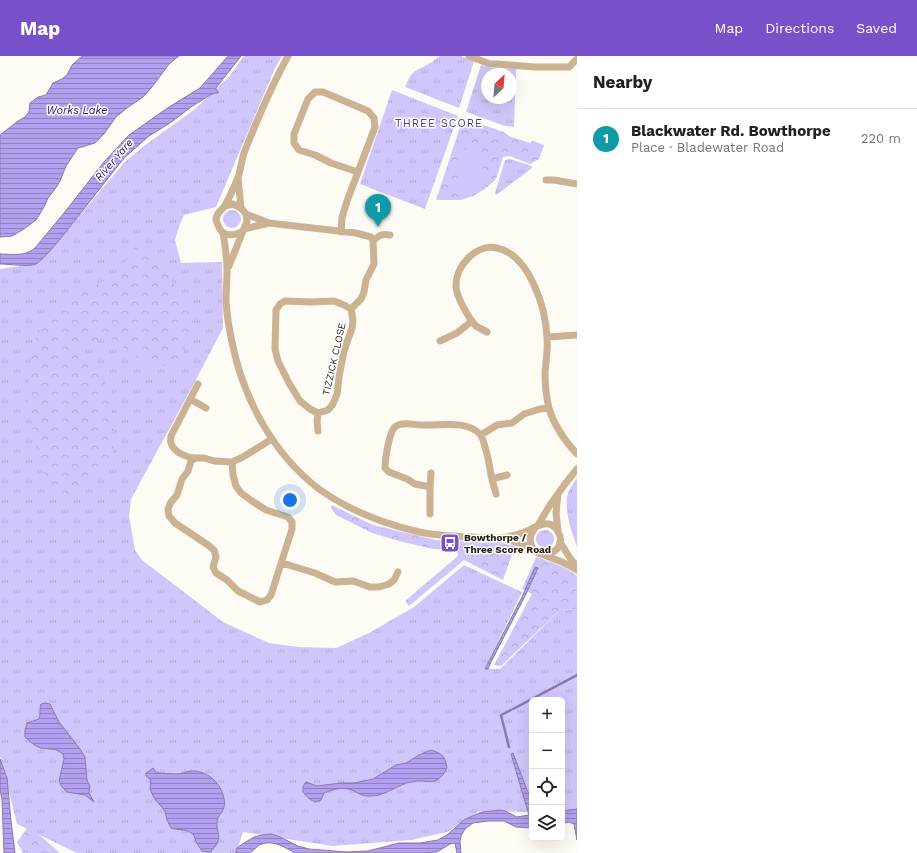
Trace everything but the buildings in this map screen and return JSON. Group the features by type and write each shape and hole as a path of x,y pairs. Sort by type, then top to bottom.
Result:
{"street":[{"path":"288,56 275,79 256,123 243,156 238,178 225,206 218,212 216,220 223,233 226,250 227,310 231,341 236,363 250,401 263,425 287,458 306,477 337,501 355,511 397,526 420,532 515,541 538,553 549,554 558,548 560,542 556,513 558,494"},
{"path":"469,56 490,64 535,67 569,67 577,59"},
{"path":"341,232 342,218 347,201 358,172 375,127 374,118 368,112 323,92 315,92 308,99 294,134 294,143 299,150 358,172"},
{"path":"227,269 247,221 246,214 242,208 238,178"},
{"path":"546,180 577,184"},
{"path":"225,206 233,204 242,208"},
{"path":"246,214 269,223 356,233 371,237 373,241 374,264 366,280 361,299 351,309 334,301 311,302 285,300 276,310 275,349 278,361 300,401 310,409 318,412 318,431"},
{"path":"223,233 236,235 244,230 269,223"},
{"path":"373,241 379,235 390,234"},
{"path":"487,332 477,327 462,305 457,293 456,280 464,263 470,256 478,251 488,248 497,248 514,257 525,268 539,297 544,315 547,337 545,372 549,408 558,429 566,442 577,454"},
{"name":"TIZZICK CLOSE","path":"318,412 328,410 333,404 337,394 344,351 352,328 353,320 351,309"},
{"path":"440,341 457,333 472,321"},
{"path":"547,337 577,334"},
{"path":"198,384 171,436 171,443 174,450 191,458 204,458 214,461 232,462 243,458 272,439"},
{"path":"190,400 206,408"},
{"path":"481,435 497,425 512,423 524,414 549,408"},
{"path":"430,488 415,484 389,472 385,468 385,461 392,430 401,423 424,425 453,424 477,431 481,435 485,444 496,494"},
{"path":"196,458 191,461 188,471 182,479 177,495 171,502 168,509 169,516 175,523 214,550 216,557 213,567 216,573 227,580 238,591 260,602 267,600 271,595 292,529 292,522 288,517 266,510 252,502 241,493 236,486 232,462"},
{"path":"533,550 530,543 531,532 577,469"},
{"path":"430,514 431,473"},
{"path":"492,479 507,475"},
{"path":"498,539 521,533 543,524 553,526 558,531"},
{"path":"560,542 577,567"},
{"path":"544,554 577,570"},
{"path":"282,563 315,573 335,582 353,581 370,587 379,587 389,584 394,580 398,572"}],"green space":[{"path":"244,56 282,56 275,68 216,207 184,215 175,240 181,263 222,262 223,328 131,499 129,516 135,550 142,560 223,622 269,643 298,647 336,648 369,633 414,607 464,565 522,592 485,669 500,669 560,610 577,609 577,810 565,810 565,697 529,697 529,812 479,811 447,832 411,840 332,846 243,832 236,853 77,853 17,824 0,756 0,269 39,263 124,163 144,146 195,109 229,77"},
{"path":"440,56 461,56 474,61 459,108 405,87 410,76 415,71"},
{"path":"481,65 492,68 481,68 481,104 515,104 514,127 505,126 466,112"},
{"path":"392,90 458,116 425,209 360,184"},
{"path":"463,118 504,132 509,136 530,143 533,141 544,145 539,159 530,164 510,156 503,157 496,179 485,189 473,196 461,200 436,200"},
{"path":"481,148 484,187 460,189 457,150"},
{"path":"510,159 532,166 531,169 496,195 495,193 505,160"},
{"path":"232,210 238,213 241,219 238,225 232,228 226,225 223,219 226,213"},
{"path":"136,246 161,259 193,321 180,362 152,368 109,337 78,345 113,394 113,455 66,505 38,464 28,398 31,348 52,309 118,273"},
{"path":"577,478 577,547 569,523 567,498 568,492"},
{"path":"332,505 373,525 436,540 502,543 515,546 503,580 464,560 409,606 405,601 458,556 457,550 433,549 372,533 336,515 331,508"},
{"path":"545,530 549,531 553,535 553,543 549,547 545,548 541,547 537,543 536,539 537,535 541,531"},
{"path":"536,557 563,567 577,576 577,609 560,610 501,666 494,665 532,594 522,589"},
{"path":"29,826 60,853 23,853 17,842"}],"water":[{"name":"Works Lake","path":"82,56 179,56 169,64 143,97 116,117 104,134 95,143 78,148 66,166 60,181 48,198 36,220 12,236 0,237 0,135 25,117 29,112 30,103 38,97 46,95 53,83 67,75 72,65"},
{"name":"River Yare","path":"228,56 241,56 216,88 218,93 210,95 149,136 124,158 57,243 41,260 33,265 0,264 0,254 23,254 35,248 104,162 129,135 169,107 200,88"},
{"path":"535,567 538,568 525,596 488,669 485,669 522,597"},
{"path":"41,704 50,704 59,722 85,757 87,780 90,786 89,793 94,802 85,795 67,792 62,787 59,781 64,759 63,754 55,750 39,747 25,737 27,723 39,719"},
{"path":"431,750 443,756 447,768 442,776 435,781 410,782 374,796 365,796 350,789 332,790 324,793 321,800 315,802 304,794 303,791 306,782 317,786 354,783 373,779 396,765 406,763"},
{"path":"513,753 529,793 529,815 511,754"},
{"path":"0,759 7,778 15,853 4,853 2,800 0,789"},
{"path":"153,768 157,773 176,774 191,771 201,772 214,780 220,788 223,794 224,805 223,811 218,818 217,823 219,838 215,847 210,852 202,851 196,842 194,835 191,833 186,830 171,828 165,811 154,798 150,789 151,780 146,776 146,773"},
{"path":"577,809 577,840 574,824 569,822 565,823 565,811"},
{"path":"501,810 517,817 529,815 529,828 516,827 504,821 473,823 465,829 461,836 461,853 457,853 455,843 450,844 437,852 422,853 295,853 278,844 264,843 259,845 252,852 236,853 237,848 254,837 271,834 298,846 309,849 347,852 368,851 399,843 420,843 438,840 447,835 464,820 482,812"}],"waterway":[{"path":"513,709 577,675"},
{"path":"509,747 501,715 511,710"}],"place":[{"name":"Blackwater Rd. Bowthorpe","path":"378,227"},
{"name":"Bowthorpe / Three Score Road","path":"450,543"}],"district":[{"name":"THREE SCORE","path":"439,123"}]}
